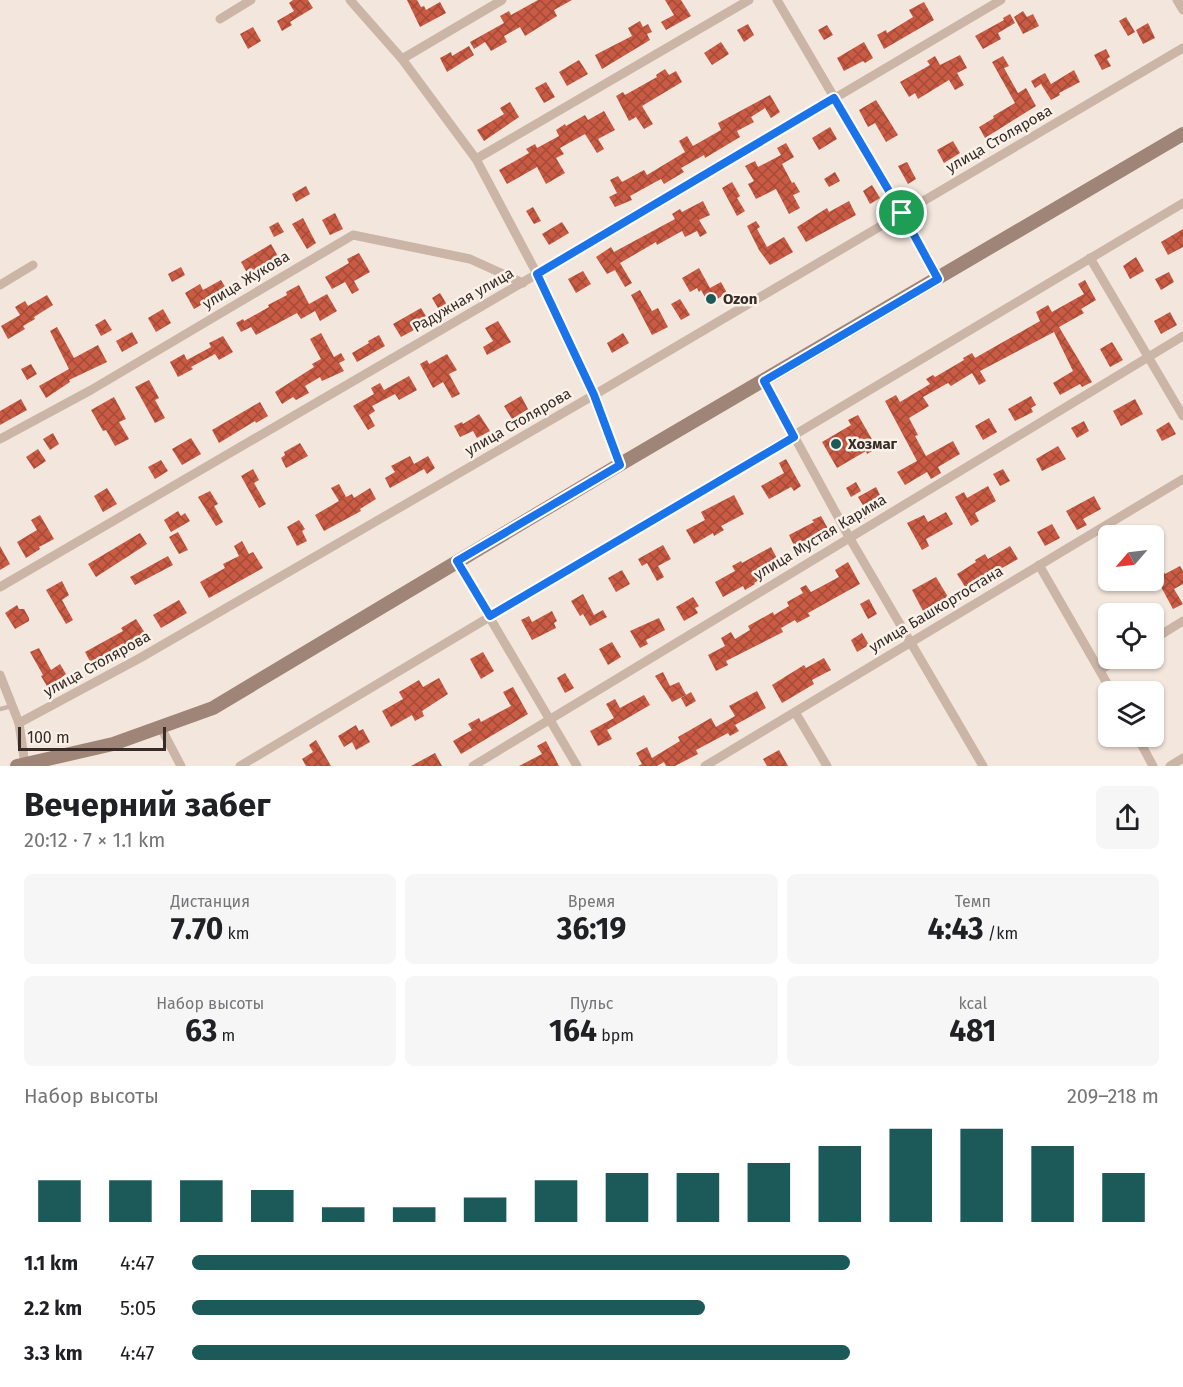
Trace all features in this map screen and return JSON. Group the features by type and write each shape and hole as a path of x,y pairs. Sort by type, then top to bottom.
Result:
{"main road":[{"path":"21,766 113,744 213,708 457,561 1183,134"}],"street":[{"path":"220,19 251,0"},
{"path":"350,0 402,59 476,159 537,274 594,395 620,465"},
{"path":"402,59 502,0"},
{"path":"476,159 749,0"},
{"path":"777,0 902,213 938,279"},
{"name":"Радужная улица","path":"0,587 524,283 1001,0"},
{"path":"1177,0 1183,10"},
{"name":"улица Столярова","path":"19,723 140,658 594,395 1183,48"},
{"path":"240,766 1183,203"},
{"name":"улица Жукова","path":"0,440 91,390 353,234 471,259 524,283"},
{"path":"1090,258 1183,416"},
{"path":"0,285 33,265"},
{"name":"улица Мустая Карима","path":"472,766 1183,336"},
{"path":"764,381 849,537 983,766"},
{"name":"улица Башкортостана","path":"705,766 1183,478"},
{"path":"457,561 577,766"},
{"path":"1039,565 1106,681"},
{"path":"1164,633 1183,621"},
{"path":"0,675 19,723 21,766"},
{"path":"795,712 826,766"},
{"path":"160,726 181,766"},
{"path":"1143,747 1153,766"},
{"path":"1170,766 1183,758"}],"lane":[{"path":"0,710 12,706"}],"building":[{"path":"293,0 308,0 313,8 290,22 292,25 282,31 277,21 294,11 289,3"},
{"path":"407,0 417,0 426,10 440,2 446,13 420,27"},
{"path":"538,0 572,0 554,10 557,16 525,36 520,27 504,36 507,42 491,51 485,42 474,49 470,42 504,23 500,16 509,11 511,15"},
{"path":"665,0 681,0 691,16 666,30 661,22 674,15"},
{"path":"924,2 934,20 884,49 877,35 886,30 887,33 913,17 909,10"},
{"path":"1023,11 1027,17 1033,14 1039,26 1023,34 1014,17"},
{"path":"1010,14 1015,23 998,33 1001,39 983,49 975,36 1004,20 1003,18"},
{"path":"1126,17 1135,32 1128,36 1119,21"},
{"path":"640,21 643,27 648,24 652,32 647,34 650,40 602,69 595,55 632,36 628,28"},
{"path":"1148,23 1155,38 1143,44 1136,30"},
{"path":"748,24 754,35 744,42 737,30"},
{"path":"827,25 833,35 824,40 818,30"},
{"path":"253,27 261,41 248,49 240,34"},
{"path":"721,42 729,54 712,65 704,53"},
{"path":"864,42 873,58 844,71 837,58"},
{"path":"469,46 474,55 447,72 440,58 451,52 452,56"},
{"path":"1106,49 1110,57 1107,59 1111,66 1102,70 1094,55"},
{"path":"960,55 967,68 957,73 964,85 955,90 949,80 918,99 915,93 909,97 900,82 930,65 927,61 935,56 940,65"},
{"path":"1003,56 1009,66 1004,68 1018,93 1026,88 1036,106 985,138 979,127 1015,103 992,62"},
{"path":"579,60 588,74 567,86 559,72"},
{"path":"665,69 669,75 676,71 682,82 642,106 653,124 644,129 636,117 629,121 616,96 623,92 625,95 657,77 656,75"},
{"path":"1074,70 1080,82 1051,100 1041,84 1035,88 1031,81 1045,73 1051,84"},
{"path":"546,82 555,97 544,103 535,88"},
{"path":"770,95 780,112 771,118 765,108 751,117 754,122 737,131 740,137 705,158 704,155 681,168 684,172 664,184 661,179 630,196 632,200 615,207 609,197 617,193 610,180 618,176 622,182 644,170 647,175 685,152 679,141 687,136 693,146 721,130 718,123"},
{"path":"876,100 898,135 886,142 875,123 868,127 859,110"},
{"path":"510,102 519,117 484,141 477,130 504,114 500,108"},
{"path":"604,111 615,130 598,139 604,149 597,153 585,134 560,148 564,154 556,158 565,173 546,184 537,167 507,184 499,170 529,153 526,149 535,144 537,148 559,136 556,130 565,124 566,126 585,115 588,120"},
{"path":"830,127 837,139 819,150 812,138"},
{"path":"953,141 960,153 944,163 937,150"},
{"path":"786,143 794,157 782,164 792,183 794,182 800,192 793,195 800,208 789,214 776,189 756,199 748,184 754,181 745,166 755,161 758,167 781,155 777,148"},
{"path":"907,162 916,179 908,184 898,166"},
{"path":"835,172 840,181 829,187 824,179"},
{"path":"732,182 740,196 737,198 745,211 737,216 722,188"},
{"path":"872,185 880,198 870,204 863,191"},
{"path":"306,186 310,194 296,202 292,194"},
{"path":"703,201 710,215 699,220 707,233 700,237 697,231 685,237 682,231 657,245 656,242 620,263 632,283 625,287 615,270 607,274 596,257 611,247 614,252 675,219 672,214 680,209 682,212"},
{"path":"849,201 856,215 806,242 797,227 827,208 829,212"},
{"path":"533,207 541,221 534,224 526,211"},
{"path":"335,213 343,229 330,235 322,220"},
{"path":"303,218 316,243 307,249 292,224"},
{"path":"756,221 760,227 757,229 767,247 784,237 793,252 770,265 759,250 747,226"},
{"path":"278,222 284,232 274,237 269,227"},
{"path":"562,222 569,233 549,245 542,234"},
{"path":"1183,229 1183,247 1168,255 1161,242"},
{"path":"271,244 279,258 250,278 241,262"},
{"path":"359,253 370,272 354,281 359,290 352,294 345,282 332,289 325,277 349,263 347,259"},
{"path":"1136,257 1144,271 1130,279 1123,266"},
{"path":"181,267 185,275 172,282 168,274"},
{"path":"699,268 710,288 721,282 727,293 709,304 701,290 699,292 697,288 690,292 682,278"},
{"path":"583,271 591,284 576,293 568,279"},
{"path":"1169,272 1174,282 1161,290 1155,279"},
{"path":"221,280 227,290 194,309 185,293 200,284 203,290"},
{"path":"1085,280 1096,300 1081,309 1084,313 1059,327 1092,382 1082,387 1080,384 1060,395 1053,383 1073,371 1054,332 980,371 986,381 979,385 972,373 951,386 948,383 923,397 929,406 909,418 918,435 915,436 926,456 953,441 960,454 938,467 941,473 931,479 927,472 905,485 897,472 917,461 885,401 896,395 900,402 930,384 926,379 933,375 935,377 972,353 975,358 1040,321 1036,312 1048,305 1052,312 1084,294 1078,284"},
{"path":"299,285 309,304 327,294 337,311 320,321 315,311 301,319 297,313 256,335 251,327 241,332 236,323 269,307 268,305 287,295 286,292"},
{"path":"640,290 652,311 658,308 668,327 652,335 631,295"},
{"path":"440,293 449,308 441,313 432,298"},
{"path":"47,295 53,305 23,326 25,329 8,339 1,326 20,315 15,307 25,301 28,306"},
{"path":"680,299 690,315 681,320 671,304"},
{"path":"421,308 426,316 422,318 425,324 401,337 393,324"},
{"path":"163,309 171,323 156,332 148,318"},
{"path":"1170,312 1177,325 1161,334 1154,321"},
{"path":"105,319 112,330 101,336 95,325"},
{"path":"498,321 511,342 487,355 483,347 493,341 485,328"},
{"path":"57,327 74,358 98,345 107,362 69,380 70,382 46,398 39,386 69,369 50,331"},
{"path":"132,332 138,343 122,352 116,341"},
{"path":"321,333 334,357 341,353 345,360 339,363 344,371 322,381 320,377 305,386 309,393 296,400 293,397 282,404 275,392 314,367 312,364 321,359 310,339"},
{"path":"623,333 629,343 612,353 607,343"},
{"path":"379,335 385,346 357,362 352,353"},
{"path":"223,336 233,352 219,360 215,354 178,377 170,362 184,354 187,360 211,347 209,343"},
{"path":"1112,342 1123,360 1110,367 1100,349"},
{"path":"447,354 457,370 449,374 460,394 452,398 443,382 433,388 420,364 427,360 429,364"},
{"path":"31,364 37,374 27,380 21,369"},
{"path":"409,376 417,390 399,400 395,394 372,406 375,411 369,415 375,426 368,430 353,406 374,394 371,388 380,383 384,390"},
{"path":"149,380 159,398 155,400 165,418 155,423 135,387"},
{"path":"521,396 528,409 512,419 504,406"},
{"path":"1031,396 1036,405 1031,408 1033,412 1015,421 1008,409"},
{"path":"114,397 126,419 119,422 129,439 115,446 91,410"},
{"path":"21,399 27,410 0,425 0,411"},
{"path":"1135,399 1143,414 1121,426 1113,411"},
{"path":"260,402 268,416 256,423 255,421 219,443 212,430"},
{"path":"479,414 490,431 477,438 473,431 460,437 454,426 462,422 463,424"},
{"path":"858,415 877,448 867,454 866,451 837,468 822,442 851,425 848,420"},
{"path":"989,418 997,432 983,440 975,426"},
{"path":"1084,421 1089,431 1077,438 1071,428"},
{"path":"1169,422 1176,434 1162,441 1156,430"},
{"path":"53,433 59,444 50,450 43,439"},
{"path":"191,438 201,454 182,465 172,449"},
{"path":"300,443 308,456 286,468 281,458 285,455 284,452"},
{"path":"1058,446 1066,459 1042,471 1036,459"},
{"path":"38,449 46,461 34,469 26,457"},
{"path":"410,456 414,464 428,456 435,468 427,474 424,469 390,488 385,478 395,472 391,466"},
{"path":"786,459 801,486 794,491 791,487 769,499 761,486 784,473 779,463"},
{"path":"161,460 168,471 155,479 148,467"},
{"path":"253,469 259,480 254,483 266,504 259,508 241,476"},
{"path":"1003,469 1010,481 1000,486 993,474"},
{"path":"856,482 861,491 851,497 846,488"},
{"path":"339,484 346,497 352,494 354,498 370,488 376,499 360,509 361,511 324,531 315,515 339,501 331,488"},
{"path":"988,486 996,501 975,513 979,521 971,526 955,497 964,492 967,498"},
{"path":"876,487 883,501 867,509 871,515 864,519 859,510 864,507 858,497"},
{"path":"107,488 117,504 103,512 94,496"},
{"path":"210,491 218,504 214,506 223,522 216,526 198,497"},
{"path":"734,495 744,514 721,526 724,530 714,536 713,533 694,544 686,530 705,520 701,512"},
{"path":"1094,496 1101,509 1083,519 1087,525 1077,530 1066,511"},
{"path":"178,511 181,516 185,513 190,521 171,532 164,520"},
{"path":"946,512 953,524 926,539 929,546 922,550 907,523 924,515 928,522"},
{"path":"40,515 54,539 39,547 40,549 26,558 17,542 37,530 31,520"},
{"path":"821,516 832,536 797,552 789,535"},
{"path":"299,520 305,529 302,531 307,541 297,546 287,527"},
{"path":"1052,524 1060,538 1045,546 1037,532"},
{"path":"178,532 188,550 179,554 169,537"},
{"path":"140,533 147,544 96,577 88,564"},
{"path":"242,541 249,554 253,552 263,568 209,598 200,582 225,568 223,564 239,556 234,546"},
{"path":"663,545 671,559 658,566 664,577 657,581 647,563 642,566 638,559"},
{"path":"0,546 10,564 0,570"},
{"path":"1010,546 1018,559 995,572 996,575 967,590 957,574 985,554 988,559"},
{"path":"771,547 782,568 745,590 743,586 723,597 715,582 735,571 732,566"},
{"path":"168,556 173,565 135,585 130,577"},
{"path":"848,562 860,584 808,613 810,616 797,623 795,620 781,628 783,632 726,661 728,665 716,671 708,655 725,646 721,638 731,632 735,639 750,630 748,626 789,606 787,602 803,593 800,588 806,585 811,592 839,577 835,570"},
{"path":"1180,566 1183,571 1183,584 1174,589 1183,604 1173,609 1163,591 1164,572 1165,574"},
{"path":"622,570 630,584 616,592 608,578"},
{"path":"936,577 948,597 923,611 912,590"},
{"path":"62,581 69,595 62,600 73,620 66,624 46,590"},
{"path":"583,594 594,615 603,610 607,617 590,626 583,614 580,616 571,601"},
{"path":"693,597 699,606 695,608 698,613 684,621 676,607"},
{"path":"869,599 877,614 868,619 860,604"},
{"path":"179,600 187,613 161,628 153,615"},
{"path":"17,605 19,609 24,609 29,621 15,629 5,613"},
{"path":"552,611 557,621 554,623 556,628 532,640 521,620 529,616 532,622"},
{"path":"659,618 665,630 646,640 648,644 640,648 630,631"},
{"path":"136,619 145,633 141,636 142,639 93,667 85,652 123,631 121,628"},
{"path":"862,633 869,645 857,652 851,640"},
{"path":"612,642 621,657 608,665 599,649"},
{"path":"39,648 51,670 60,664 66,674 62,677 66,683 51,693 30,652"},
{"path":"483,652 494,671 481,679 470,659"},
{"path":"824,658 831,670 812,680 814,684 782,703 772,685 804,665 806,668"},
{"path":"663,672 670,686 679,682 686,695 672,702 655,676"},
{"path":"565,673 574,688 565,693 557,678"},
{"path":"439,678 448,694 422,711 424,716 415,721 412,715 391,727 382,711 403,699 399,692 419,680 423,687"},
{"path":"513,687 528,714 461,754 453,741 472,730 468,724 479,718 481,722 511,706 503,692"},
{"path":"757,691 766,708 735,725 739,731 730,736 728,733 696,750 698,754 675,766 666,766 664,762 657,766 638,766 642,764 636,753 647,747 652,758 680,741 678,737 711,718 716,727 735,716 729,706"},
{"path":"691,692 696,701 686,707 681,698"},
{"path":"644,695 650,705 607,730 612,739 598,746 590,731 614,718 606,704 615,699 620,708"},
{"path":"356,725 359,731 363,729 370,742 356,750 352,742 344,747 338,736"},
{"path":"316,740 331,766 306,766 302,759 313,752 309,745"},
{"path":"546,741 559,766 519,766 542,754 537,746"},
{"path":"779,750 788,766 767,766 763,759"},
{"path":"435,753 442,766 411,766"}],"place":[{"name":"Ozon","path":"711,299"},
{"name":"Хозмаг","path":"836,444"}],"route":[{"path":"834,98 902,213 938,279 764,381 794,437 490,616 457,561 620,465 594,395 537,274 834,98"}]}
